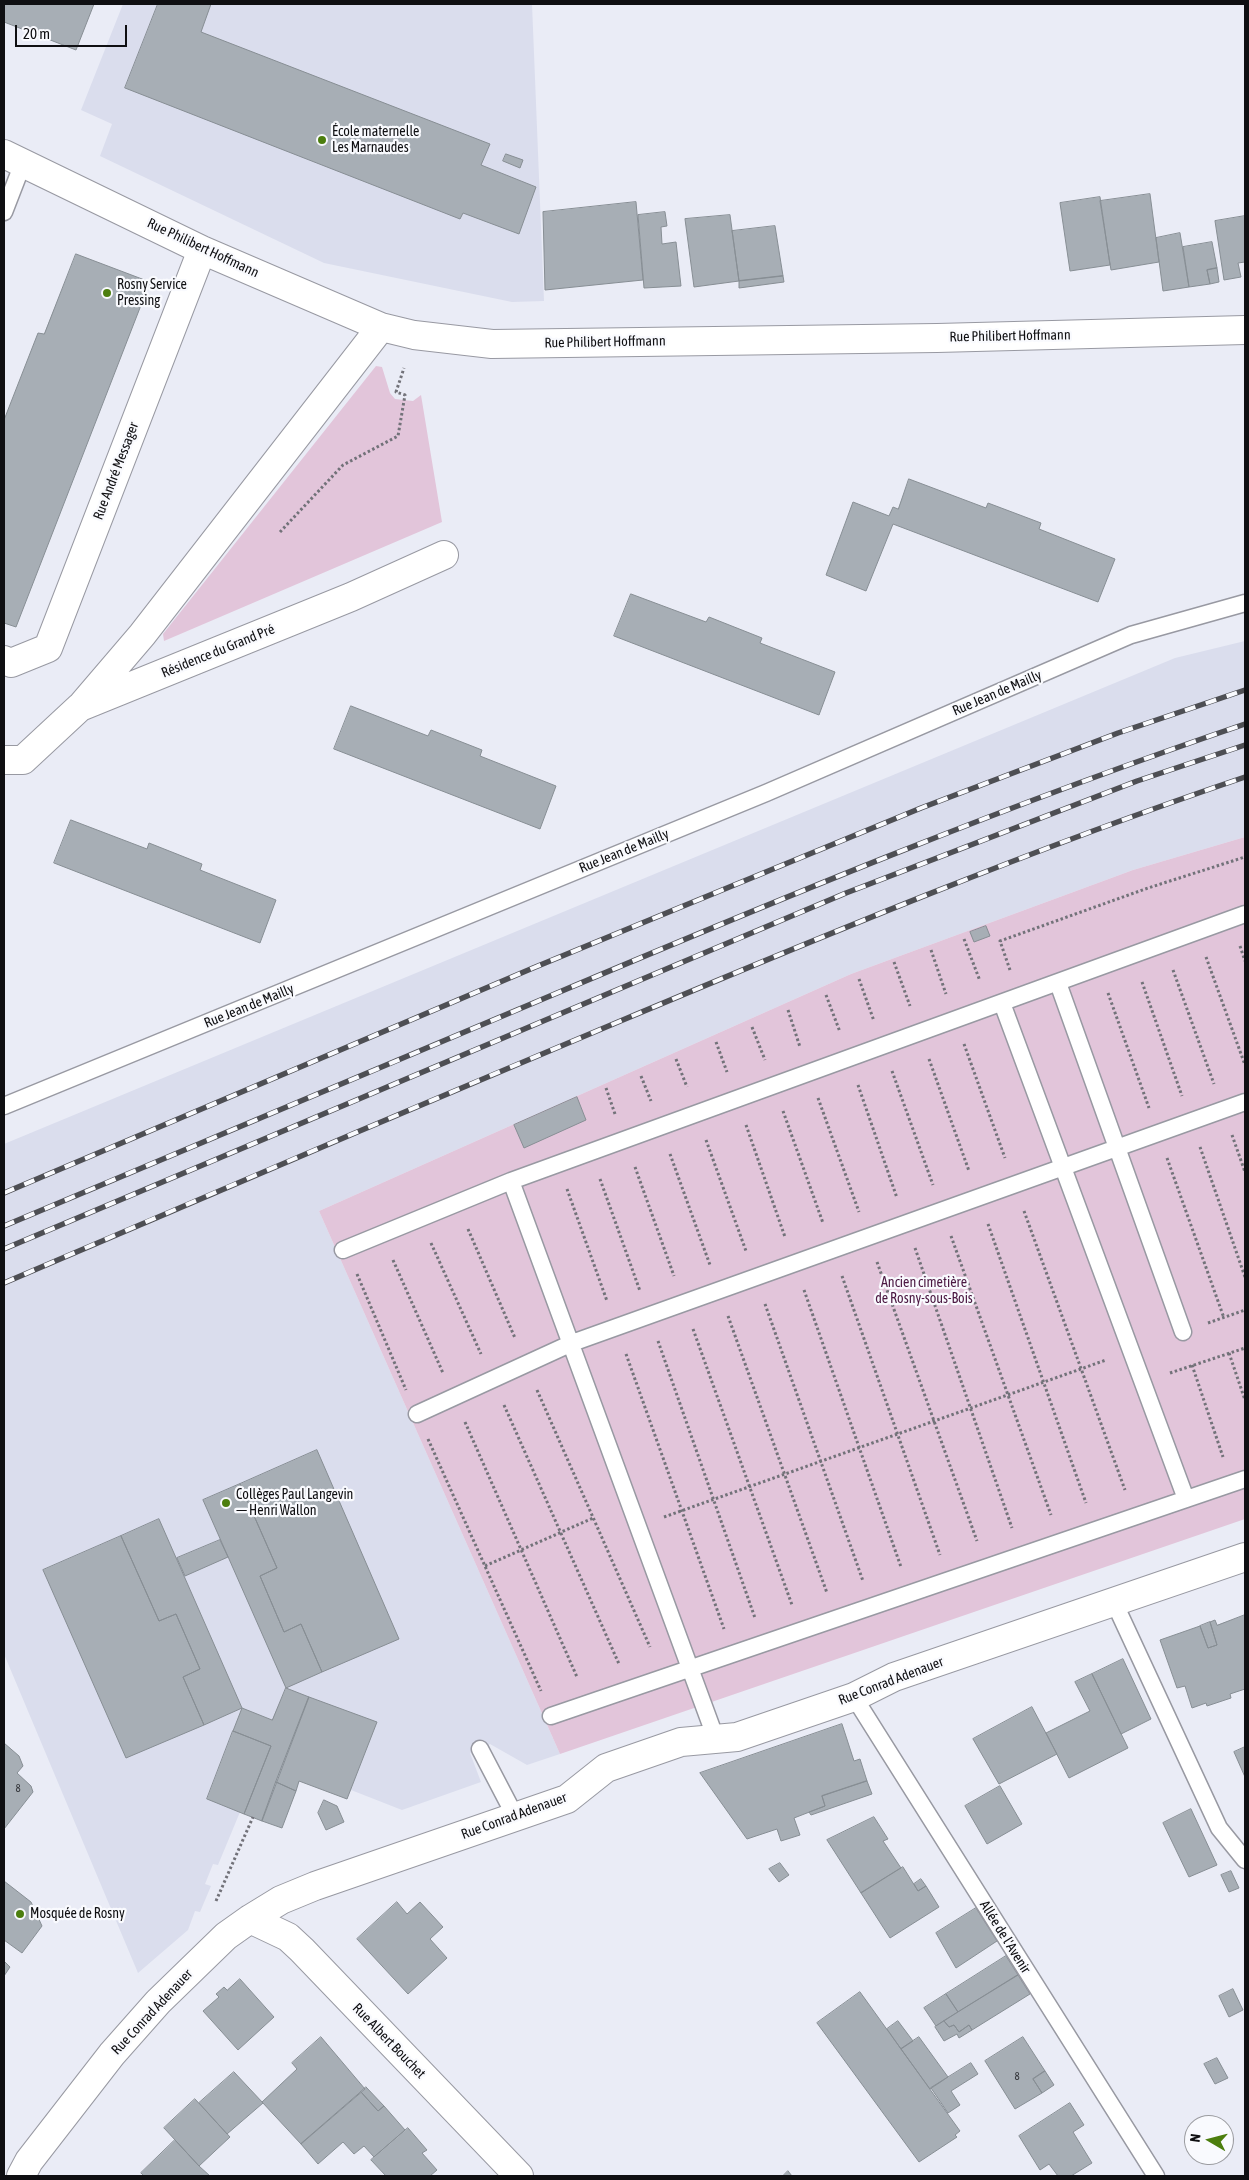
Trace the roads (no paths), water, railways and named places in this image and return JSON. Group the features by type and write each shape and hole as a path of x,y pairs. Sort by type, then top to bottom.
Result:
{"street":[{"name":"Rue Philibert Hoffmann","path":"13,159 202,250 381,327 414,335 492,344 936,338 1245,330"},
{"name":"Rue André Messager","path":"4,660 11,663 48,648 202,250"},
{"path":"80,708 142,635 381,327"},
{"name":"Résidence du Grand Pré","path":"4,760 23,760 80,708 351,597 444,555"},
{"name":"Rue Conrad Adenauer","path":"21,2176 29,2161 112,2054 158,2002 226,1936 281,1900 315,1886 567,1798 606,1768 681,1742 737,1737 854,1697 894,1677 1245,1557"},
{"name":"Rue Albert Bouchet","path":"250,1919 288,1937 302,1950 519,2176"}],"lane":[{"path":"4,212 13,159"},
{"name":"Rue Jean de Mailly","path":"4,1106 766,793 1131,635 1245,603"},
{"path":"343,1250 512,1181 1245,914"},
{"path":"1058,983 1184,1332"},
{"path":"996,1005 1063,1167 1186,1499"},
{"path":"417,1414 572,1343 1245,1102"},
{"path":"512,1181 716,1739"},
{"path":"550,1716 1238,1481"},
{"path":"1114,1602 1219,1828 1245,1860"},
{"name":"Allée de l'Avenir","path":"854,1697 1156,2176"},
{"path":"480,1749 516,1816"}],"railway":[{"path":"4,1193 533,968 921,808 1118,733 1245,690"},
{"path":"4,1226 808,888 1069,787 1245,724"},
{"path":"4,1249 846,893 1137,781 1245,745"},
{"path":"4,1283 234,1184 851,925 1086,833 1245,777"}],"place":[{"name":"École maternelle Les Marnaudes","path":"322,140"},
{"name":"Rosny Service Pressing","path":"107,293"},
{"name":"Collèges Paul Langevin — Henri Wallon","path":"226,1503"},
{"name":"Mosquée de Rosny","path":"20,1914"}],"park label":[{"name":"Ancien cimetière de Rosny-sous-Bois","path":"924,1292"}]}
